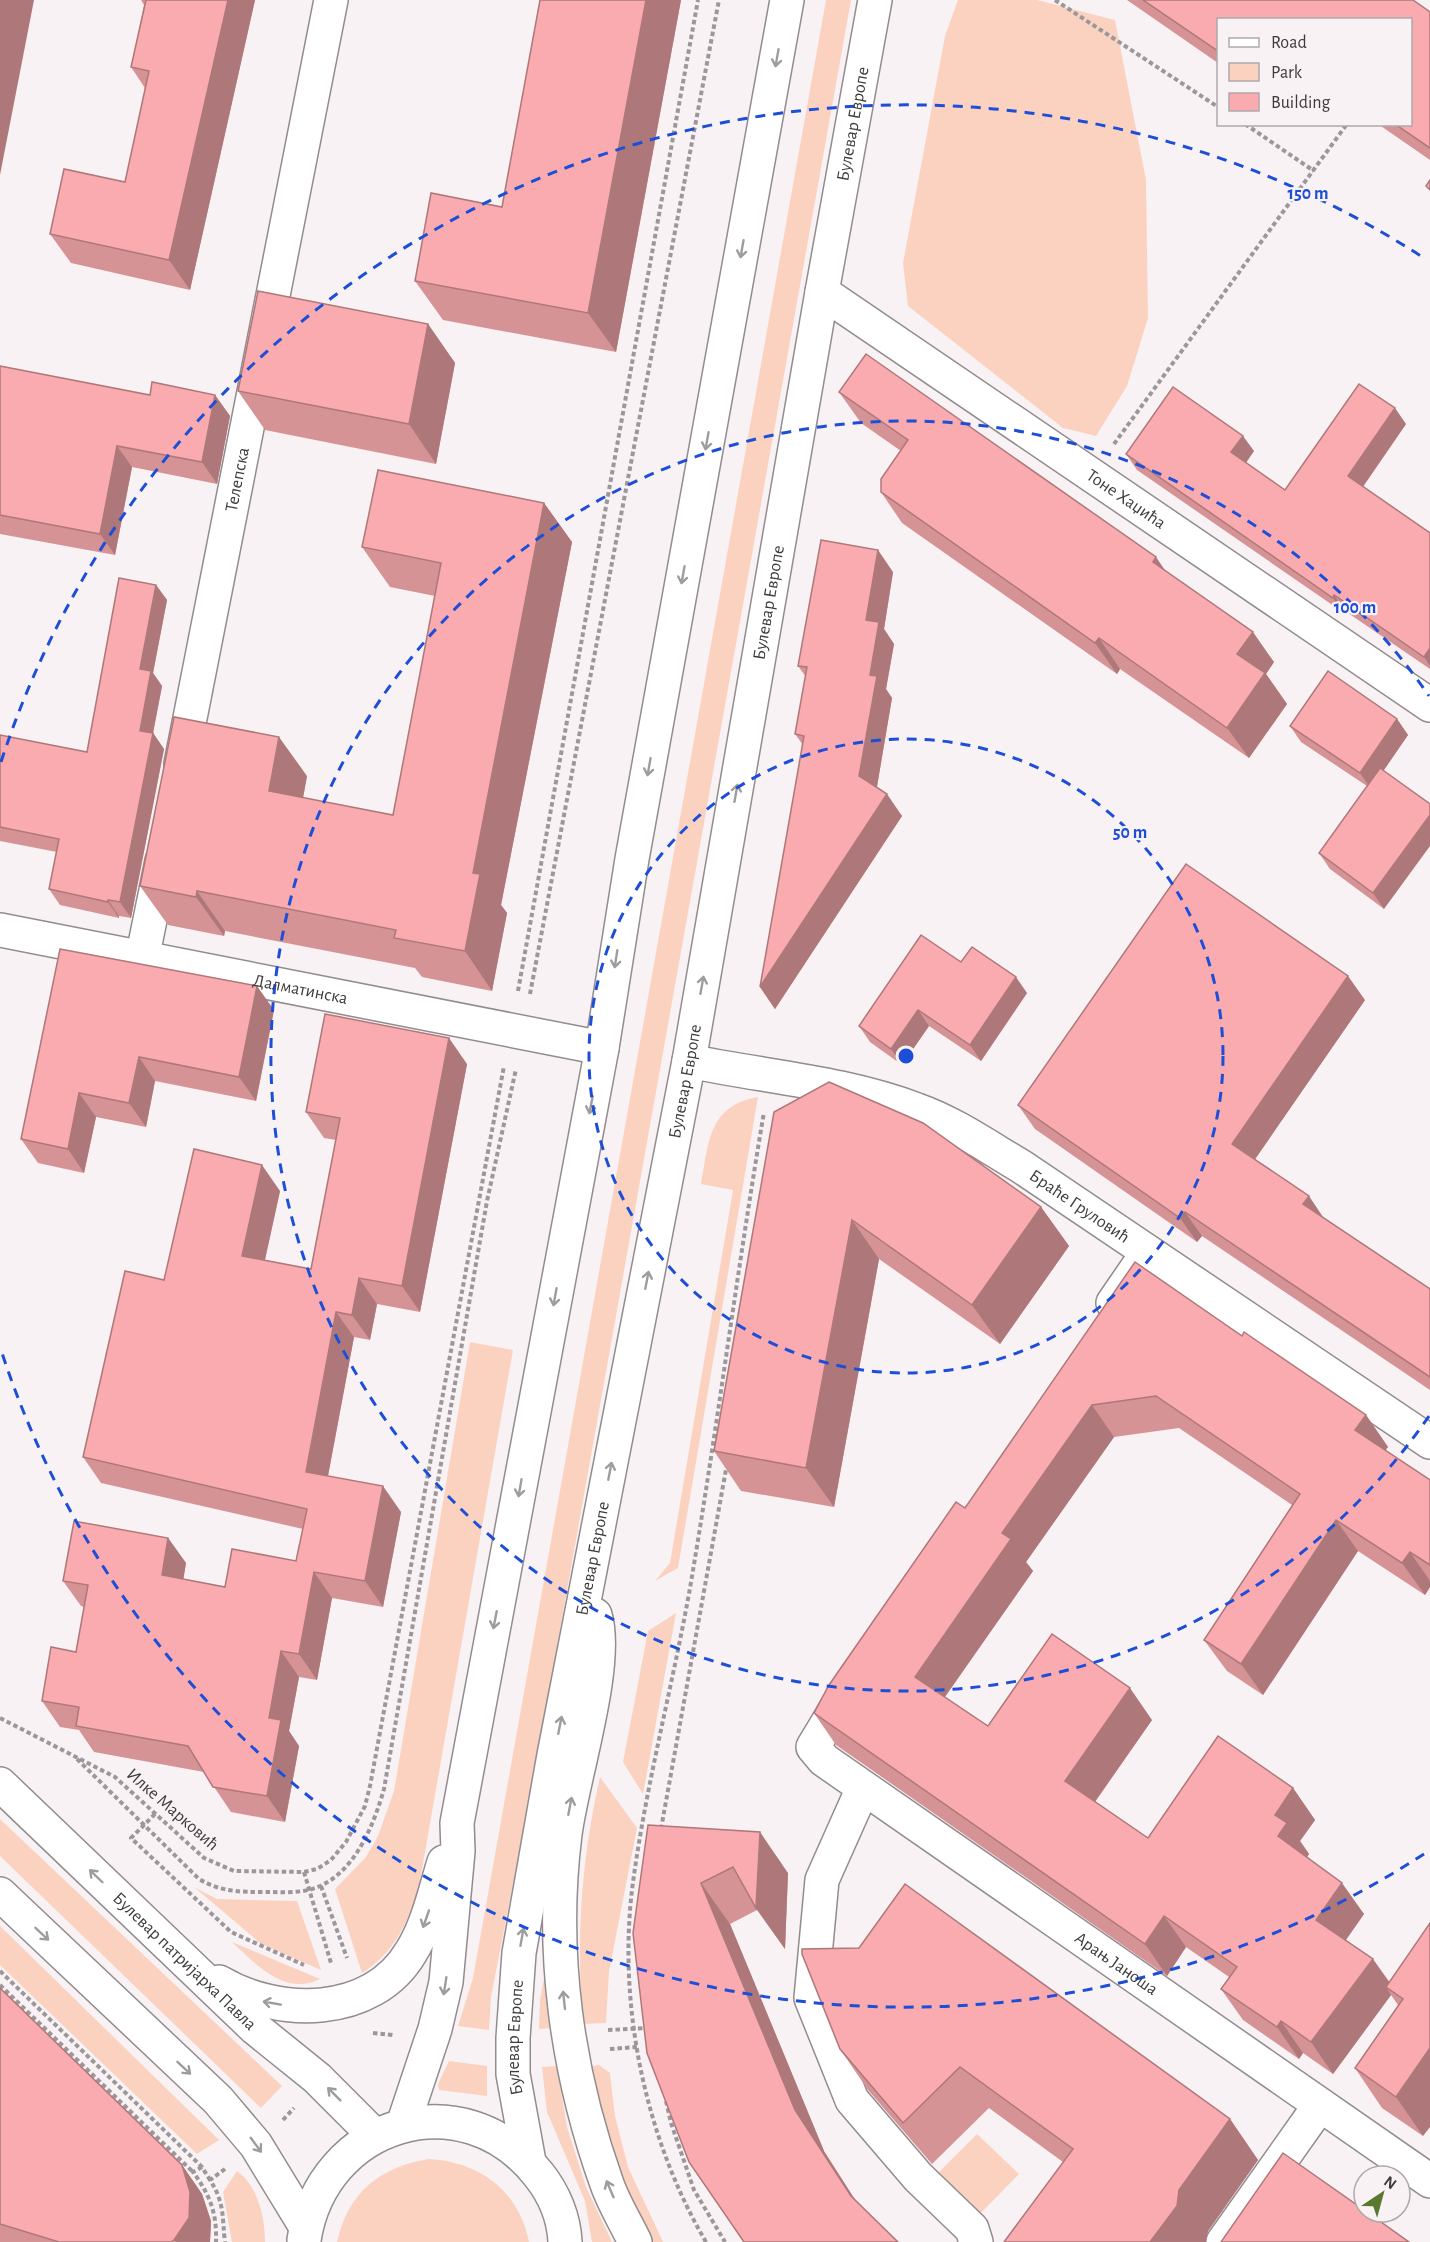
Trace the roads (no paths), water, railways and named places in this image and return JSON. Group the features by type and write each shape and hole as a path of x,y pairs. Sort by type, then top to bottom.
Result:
{"main road":[{"name":"Телепска","path":"174,796 331,0"},
{"path":"184,1960 232,1989 267,2003 299,2006 336,2003 367,1993 391,1977 411,1953 424,1925 457,1823 602,1048 632,859 787,0"},
{"name":"Булевар Европе","path":"529,2162 513,2074 519,1953 554,1755 689,1061 875,0"},
{"name":"Тоне Хаџића","path":"822,292 1430,705"},
{"path":"142,960 167,831"},
{"name":"Далматинска","path":"0,930 142,960 602,1048"},
{"name":"Браће Груловић","path":"689,1061 842,1088 920,1110 965,1133 1022,1167 1430,1442"},
{"path":"1095,1330 1148,1252"},
{"path":"587,1590 599,1628 596,1672 565,1835 559,1952 568,2034 582,2103 608,2186 635,2242"},
{"name":"Арањ Јаноша","path":"862,1668 816,1739 813,1748 816,1753 863,1788 1330,2111 1428,2176"},
{"name":"Булевар патријарха Павла","path":"0,1784 255,2028 389,2130"},
{"path":"863,1788 822,1880 812,1998 852,2100 918,2177 972,2229 975,2242"},
{"path":"389,2130 432,2037 445,1990 459,1851 457,1823"},
{"path":"0,1894 218,2100 261,2151 304,2238"},
{"path":"1284,2193 1330,2111"},
{"path":"1222,2242 1330,2111"},
{"path":"304,2238 319,2190 343,2158 389,2130 426,2122 471,2127 512,2147 529,2162 546,2184 559,2210 565,2241"}]}
